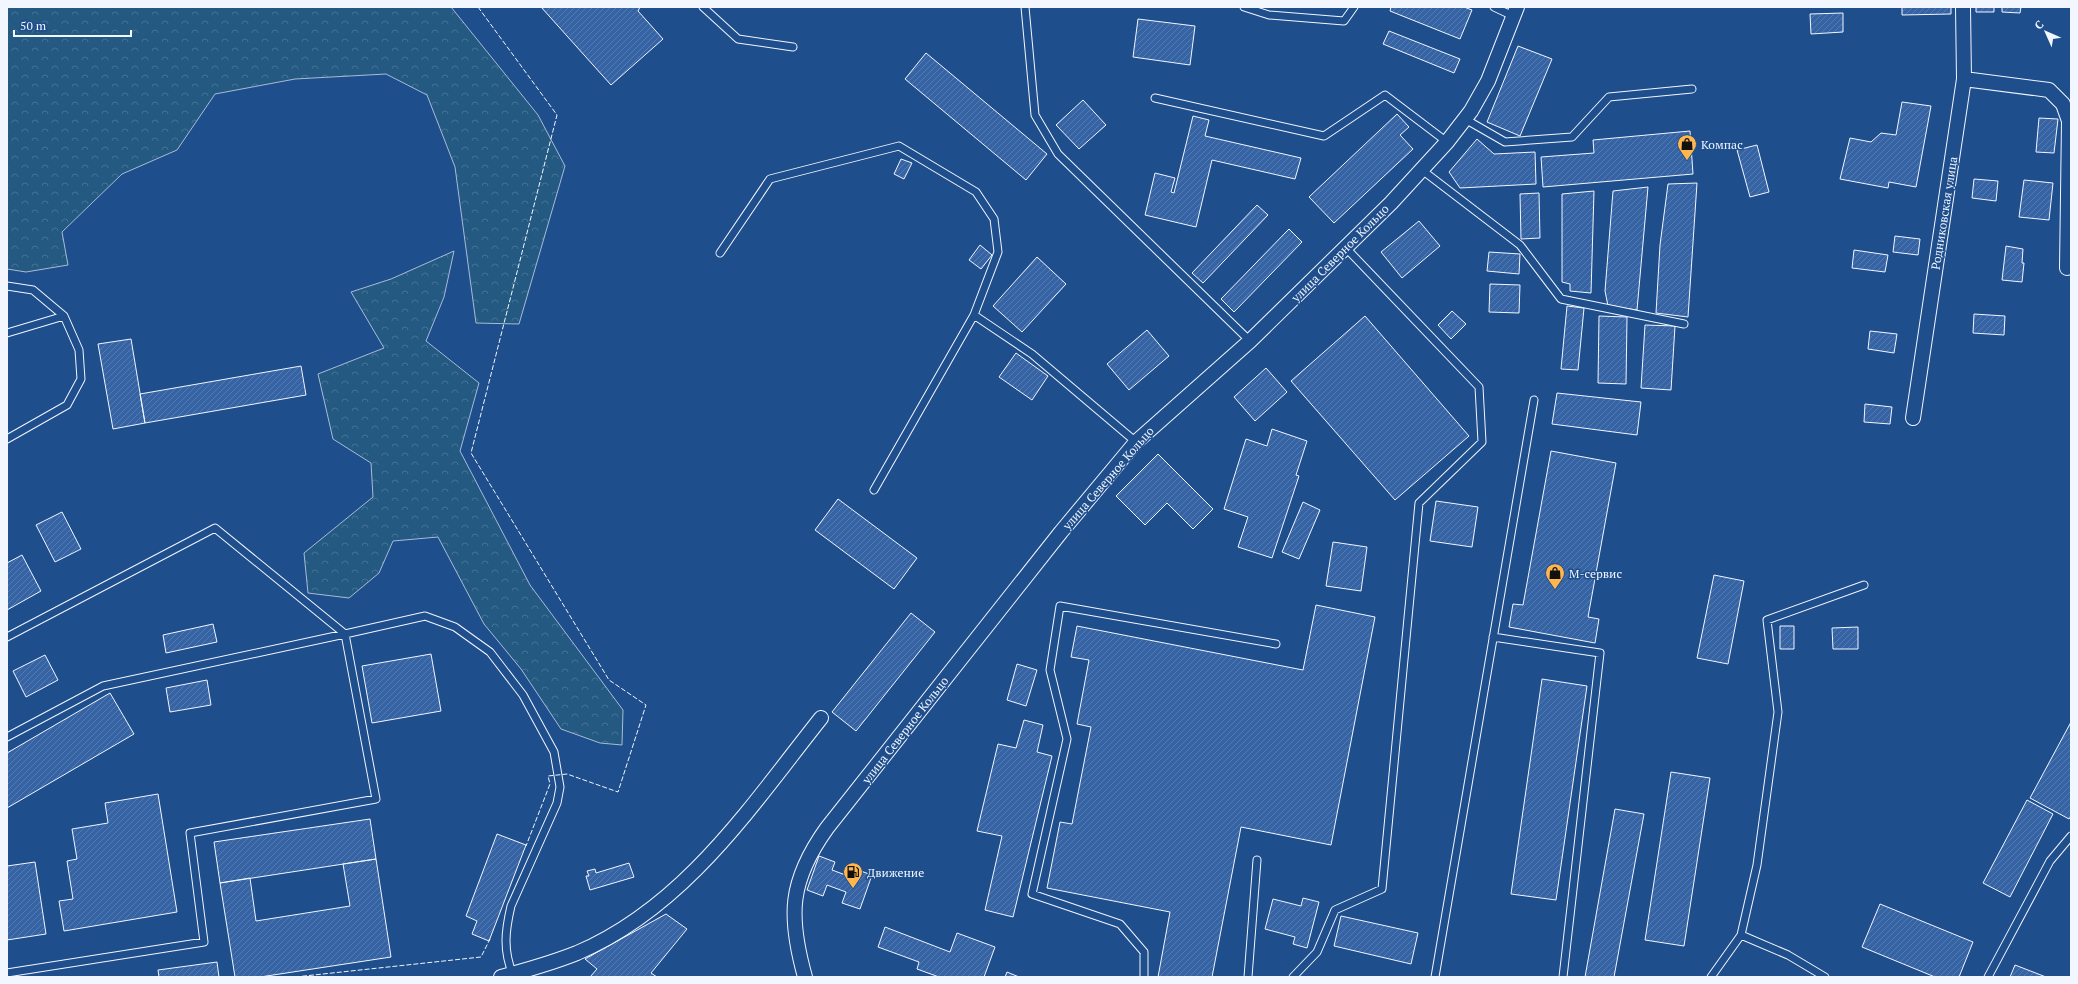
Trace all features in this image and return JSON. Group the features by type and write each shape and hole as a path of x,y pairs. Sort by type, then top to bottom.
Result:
{"street":[{"name":"Родниковская улица","path":"1913,418 1964,78 1963,7"},
{"name":"улица Северное Кольцо","path":"805,977 796,944 793,912 799,879 815,844 1061,532 1136,442 1250,341 1346,248 1422,170 1447,142 1465,119 1488,81 1515,12"},
{"path":"1964,78 2050,90 2063,104 2069,121 2067,268"},
{"path":"509,976 552,962 600,942 646,913 668,895 709,858 821,718"}],"lane":[{"path":"703,7 738,39 793,47"},
{"path":"1025,7 1035,114 1058,154 1250,341"},
{"path":"1244,7 1270,15 1344,21 1354,7"},
{"path":"1494,7 1515,12"},
{"path":"1465,119 1505,142 1572,137 1609,97 1692,89"},
{"path":"1155,98 1324,136 1385,95 1447,142"},
{"path":"720,253 770,179 899,146 976,192 994,220 998,252 974,315 874,490"},
{"path":"1422,170 1520,245 1562,299 1684,324"},
{"path":"1293,977 1317,952 1336,910 1382,889 1419,503 1482,442 1479,387 1346,248"},
{"path":"7,286 33,290 64,316 79,350 81,379 67,405 7,439"},
{"path":"974,315 1032,354 1136,442"},
{"path":"7,333 64,316"},
{"path":"1435,977 1534,400"},
{"path":"7,636 215,528 345,634 376,799 190,833 204,942 7,973"},
{"path":"1711,977 1742,935 1757,865 1778,712 1767,620 1864,584"},
{"path":"1144,977 1144,952 1120,924 1032,894 1067,739 1050,670 1060,606 1276,644"},
{"path":"7,737 103,686 425,616 454,627 490,652 523,695 554,752 560,787 557,803 511,906 505,949 509,976"},
{"path":"1493,637 1600,653 1562,977"},
{"path":"1988,977 2050,861 2071,836"},
{"path":"1248,977 1257,860"},
{"path":"1742,935 1788,955 1825,977"}],"green space":[{"path":"7,7 451,7 538,115 565,166 519,324 476,323 455,167 427,95 386,74 295,79 215,94 177,150 122,174 62,232 68,265 26,272 7,269"},
{"path":"454,251 444,297 426,341 479,383 460,451 530,585 623,710 622,745 600,743 561,729 521,669 484,624 438,537 393,541 379,573 349,598 308,593 304,553 373,497 371,463 333,439 318,374 384,348 351,292 391,279"}],"building":[{"path":"541,7 640,7 638,11 663,39 611,85"},
{"path":"1391,7 1464,7 1472,10 1460,39 1390,11"},
{"path":"1902,7 1951,7 1951,14 1902,15"},
{"path":"1976,7 1994,7 1994,12 1976,12"},
{"path":"2002,7 2021,7 2020,13 2002,12"},
{"path":"1843,13 1843,32 1811,34 1810,14"},
{"path":"1138,19 1195,26 1190,65 1133,57"},
{"path":"1389,31 1460,59 1454,73 1383,44"},
{"path":"1518,46 1552,59 1520,136 1487,122"},
{"path":"926,53 1047,154 1026,180 905,79"},
{"path":"1083,100 1106,125 1079,149 1056,125"},
{"path":"1902,102 1931,106 1916,187 1889,182 1888,188 1840,179 1850,138 1871,142 1881,133 1896,135"},
{"path":"1397,114 1409,127 1400,135 1413,149 1334,223 1309,197"},
{"path":"1193,116 1209,120 1205,136 1301,158 1295,179 1212,160 1196,227 1145,215 1155,173 1175,178 1171,192 1174,193"},
{"path":"2039,118 2058,119 2054,153 2036,152"},
{"path":"1690,131 1693,174 1543,187 1541,157 1594,153 1593,140"},
{"path":"1477,139 1494,154 1535,152 1536,184 1460,188 1449,172"},
{"path":"1757,145 1769,192 1750,197 1737,150"},
{"path":"901,159 912,163 904,179 894,174"},
{"path":"1974,179 1998,181 1996,201 1972,198"},
{"path":"2024,180 2053,183 2049,220 2019,217"},
{"path":"1697,183 1688,317 1656,313 1660,245 1668,184"},
{"path":"1648,187 1637,310 1608,306 1605,291 1613,191"},
{"path":"1594,191 1591,293 1570,291 1570,284 1562,282 1562,194"},
{"path":"1539,193 1540,238 1521,239 1520,194"},
{"path":"1257,205 1268,215 1203,283 1192,273"},
{"path":"1419,221 1440,246 1402,278 1381,252"},
{"path":"1289,229 1302,242 1234,312 1221,299"},
{"path":"1895,236 1920,239 1918,255 1893,252"},
{"path":"980,245 992,255 981,269 969,260"},
{"path":"2006,246 2023,249 2022,263 2024,263 2022,282 2002,280"},
{"path":"1854,250 1888,255 1885,272 1852,268"},
{"path":"1489,252 1520,254 1519,274 1487,271"},
{"path":"1037,257 1066,284 1022,332 993,306"},
{"path":"1490,284 1520,285 1519,313 1489,312"},
{"path":"1567,306 1584,308 1578,370 1561,369"},
{"path":"1452,311 1466,324 1451,339 1438,325"},
{"path":"1974,314 2005,316 2004,335 1973,333"},
{"path":"1365,316 1469,436 1395,500 1291,381"},
{"path":"1599,316 1627,317 1626,384 1598,383"},
{"path":"1645,325 1675,326 1671,390 1641,388"},
{"path":"1147,330 1169,356 1129,390 1107,364"},
{"path":"1870,331 1897,334 1894,353 1868,349"},
{"path":"131,339 145,423 113,429 98,344"},
{"path":"1016,353 1048,376 1032,400 999,377"},
{"path":"301,366 306,395 145,423 140,394"},
{"path":"1266,368 1287,392 1255,421 1234,397"},
{"path":"1557,393 1641,402 1637,435 1552,424"},
{"path":"1865,404 1892,407 1890,424 1864,422"},
{"path":"1272,429 1307,441 1296,475 1299,476 1272,558 1238,547 1248,517 1224,509 1246,439 1267,446"},
{"path":"1551,451 1616,463 1588,617 1599,619 1595,643 1509,627 1513,604 1523,605"},
{"path":"1158,454 1213,509 1193,529 1167,503 1145,525 1116,496"},
{"path":"838,499 917,558 894,589 815,530"},
{"path":"1436,501 1478,507 1472,547 1430,541"},
{"path":"1303,502 1320,510 1299,559 1282,552"},
{"path":"62,512 81,549 55,562 36,525"},
{"path":"1333,542 1367,547 1361,591 1326,586"},
{"path":"22,555 41,591 7,610 7,563"},
{"path":"1714,575 1744,581 1728,664 1697,658"},
{"path":"1316,605 1375,617 1331,845 1241,827 1212,977 1158,977 1170,912 1047,888 1060,822 1072,824 1091,727 1077,724 1089,660 1071,657 1077,626 1303,670"},
{"path":"911,613 935,632 856,731 832,712"},
{"path":"213,624 217,642 166,653 163,635"},
{"path":"1780,626 1794,626 1794,649 1780,649"},
{"path":"1858,627 1858,649 1833,649 1832,628"},
{"path":"431,654 441,711 372,723 362,666"},
{"path":"45,655 58,680 26,697 13,671"},
{"path":"1017,664 1037,670 1026,706 1007,700"},
{"path":"1542,679 1587,686 1556,900 1511,894"},
{"path":"207,680 211,705 170,712 166,688"},
{"path":"110,693 134,734 7,808 7,753"},
{"path":"1024,720 1043,725 1037,752 1052,756 1013,917 985,910 1002,836 977,831 998,744 1016,748"},
{"path":"2071,722 2071,816 2069,819 2030,798"},
{"path":"1671,772 1710,778 1684,946 1645,940"},
{"path":"158,794 177,912 64,931 59,901 73,899 67,861 77,859 72,829 108,823 105,803"},
{"path":"2027,800 2053,814 2010,897 1983,883"},
{"path":"1615,809 1644,814 1614,977 1585,977"},
{"path":"370,819 376,859 220,883 214,842"},
{"path":"497,834 526,845 489,941 472,934 477,921 466,916"},
{"path":"819,856 835,862 832,870 851,877 855,869 872,875 860,909 842,903 846,892 827,885 823,896 807,890"},
{"path":"376,859 391,957 260,977 235,977 220,883 250,878 256,921 350,906 343,864"},
{"path":"35,862 46,934 7,940 7,866"},
{"path":"629,863 634,877 590,890 586,876 589,876 587,871 595,869 596,873"},
{"path":"1303,898 1319,902 1307,948 1293,944 1295,937 1265,929 1273,899 1301,906"},
{"path":"1880,904 1973,942 1959,977 1935,977 1862,947"},
{"path":"666,914 687,929 651,973 657,977 590,977 597,969 585,959"},
{"path":"1341,916 1418,933 1411,964 1334,946"},
{"path":"885,927 950,952 957,933 995,947 984,977 939,977 917,969 919,962 878,947"},
{"path":"217,962 219,977 159,977 158,970"},
{"path":"2015,965 2046,977 2010,977"},
{"path":"1007,972 1019,977 1005,977"}],"fence":[{"path":"478,7 557,115 471,453 609,680 646,705 618,792 567,774 548,776 550,784 526,846"},
{"path":"295,977 481,957 490,939"}],"place":[{"name":"Компас","path":"1687,161"},
{"name":"М-сервис","path":"1555,590"},
{"name":"Движение","path":"853,889"}]}
